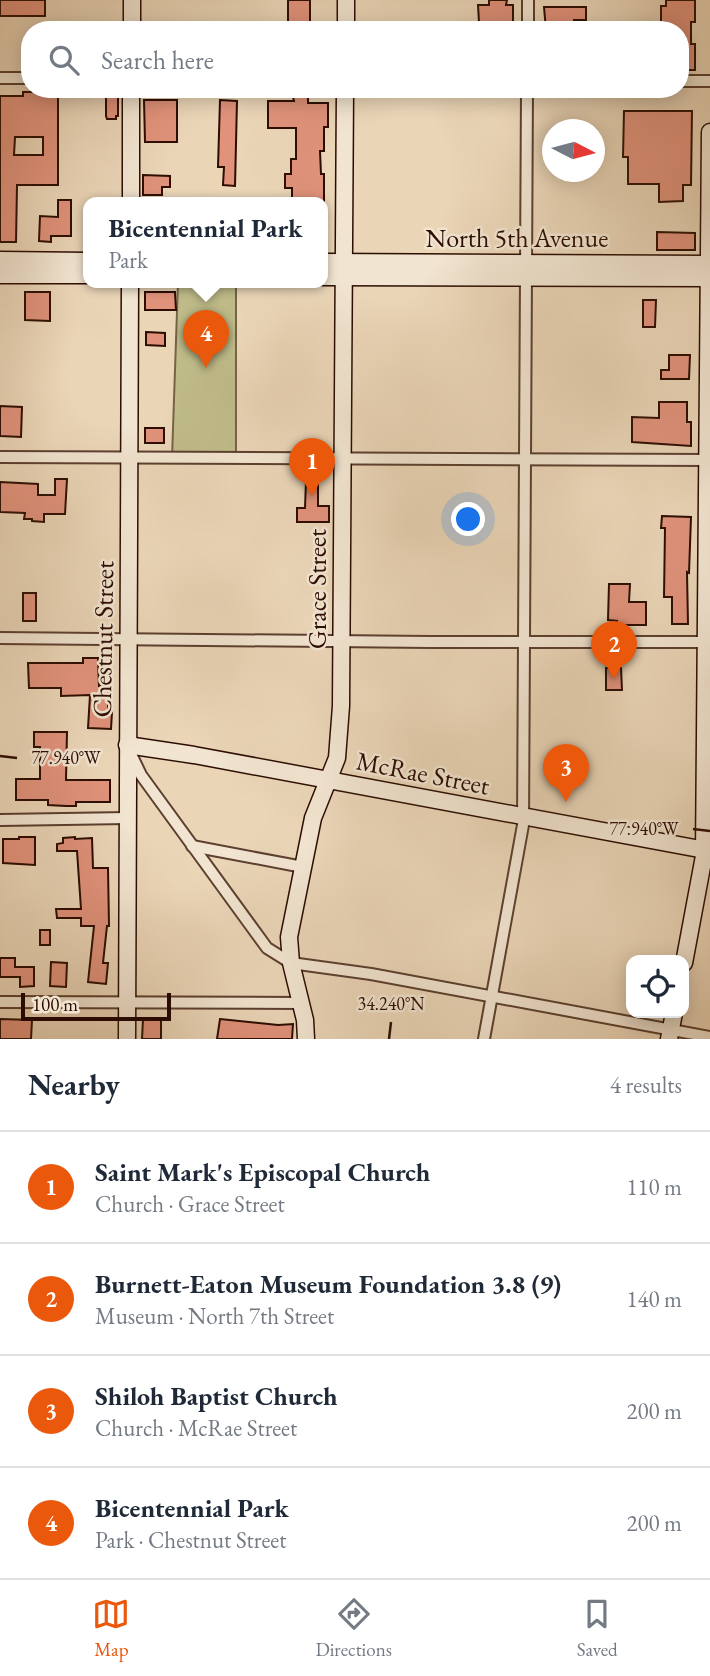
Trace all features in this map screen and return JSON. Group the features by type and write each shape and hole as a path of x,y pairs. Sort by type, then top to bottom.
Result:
{"street":[{"path":"132,0 132,21"},
{"path":"346,0 346,21"},
{"path":"528,0 528,21"},
{"path":"0,78 21,78"},
{"path":"689,81 710,81"},
{"path":"131,98 131,197"},
{"name":"Grace Street","path":"306,1039 291,963 289,937 313,818 337,758 340,738 345,98"},
{"path":"484,1039 524,817 527,98"},
{"path":"686,955 708,846 710,132"},
{"path":"0,260 83,261"},
{"name":"North 5th Avenue","path":"328,264 345,270 709,271"},
{"path":"328,275 345,270"},
{"path":"0,275 83,275"},
{"name":"Chestnut Street","path":"127,1039 130,288"},
{"path":"0,457 709,460"},
{"path":"0,638 708,642"},
{"path":"127,745 141,775 267,948 291,963 371,974 670,1035 710,1037"},
{"name":"McRae Street","path":"127,745 194,755 524,817 708,846"},
{"path":"0,820 128,818"},
{"path":"192,846 303,867"},
{"path":"0,1002 301,1003"}],"shaded area":[{"path":"178,288 236,288 236,457 172,458"}],"building":[{"path":"0,0 45,0 45,16 0,16"},
{"path":"288,0 310,0 310,21 288,21"},
{"path":"489,0 507,0 506,5 513,5 513,21 479,21 478,5 489,5"},
{"path":"666,0 695,0 691,44 695,44 695,70 689,70 689,21 661,21 661,6 666,6"},
{"path":"544,7 586,7 586,20 545,21"},
{"path":"0,96 58,98 58,185 17,185 16,242 0,242","holes":["15,137 43,137 43,155 14,155"]},
{"path":"106,98 118,98 116,119 107,119"},
{"path":"293,98 308,98 308,103 328,103 324,151 320,151 324,197 292,197 292,188 285,188 285,174 291,174 291,159 296,159 296,128 268,128 268,101 294,101"},
{"path":"144,100 177,100 177,142 145,142"},
{"path":"220,100 237,101 235,186 223,185 224,167 218,167"},
{"path":"624,111 692,111 691,185 683,185 683,201 659,202 659,184 628,184 628,157 623,157"},
{"path":"143,175 170,176 170,187 162,187 162,195 143,195"},
{"path":"58,200 71,200 71,236 51,236 51,242 39,241 40,216 58,217"},
{"path":"657,232 695,233 695,250 657,250"},
{"path":"25,292 50,292 50,321 25,320"},
{"path":"145,292 175,292 176,310 145,310"},
{"path":"643,300 656,300 655,327 643,327"},
{"path":"146,332 165,333 165,346 146,345"},
{"path":"669,355 690,355 689,379 661,379 661,370 669,370"},
{"path":"659,402 687,402 687,422 691,422 691,446 632,442 632,417 659,418"},
{"path":"0,406 22,407 21,437 0,436"},
{"path":"145,428 164,428 164,443 145,443"},
{"path":"55,479 67,479 65,514 44,514 44,522 24,519 25,513 0,512 0,482 38,484 38,495 55,495"},
{"path":"306,481 318,482 318,506 329,506 329,522 297,522 297,508 305,508"},
{"path":"662,516 691,517 689,573 687,572 688,624 672,624 672,597 664,597 665,528 661,528"},
{"path":"609,584 630,584 629,602 646,602 646,625 617,625 617,621 608,620"},
{"path":"23,593 36,593 36,621 23,621"},
{"path":"83,658 98,658 99,686 108,686 108,712 112,712 111,729 88,728 90,695 61,696 61,688 29,688 28,663 83,663"},
{"path":"606,668 621,668 622,690 606,690"},
{"path":"34,732 67,732 66,780 110,780 110,802 76,802 76,806 66,806 48,805 48,800 16,800 16,779 40,779 40,747 34,747"},
{"path":"35,837 35,865 3,863 3,839"},
{"path":"63,838 92,838 93,868 108,868 109,926 103,963 108,963 106,984 88,982 94,926 81,926 81,918 57,918 56,909 81,909 77,851 57,851 57,844 63,843"},
{"path":"40,930 50,930 50,945 40,945"},
{"path":"0,958 15,958 15,967 34,967 34,986 20,987 20,977 0,977"},
{"path":"51,962 67,963 66,987 50,986"},
{"path":"0,1019 32,1020 31,1039 0,1039"},
{"path":"143,1019 161,1019 161,1039 142,1039"},
{"path":"220,1019 293,1024 292,1039 217,1039"}],"place":[{"name":"Bicentennial Park","path":"206,368"},
{"name":"Saint Mark's Episcopal Church","path":"312,496"},
{"name":"Burnett-Eaton Museum Foundation 3.8 (9)","path":"614,679"},
{"name":"Shiloh Baptist Church","path":"566,802"}]}
